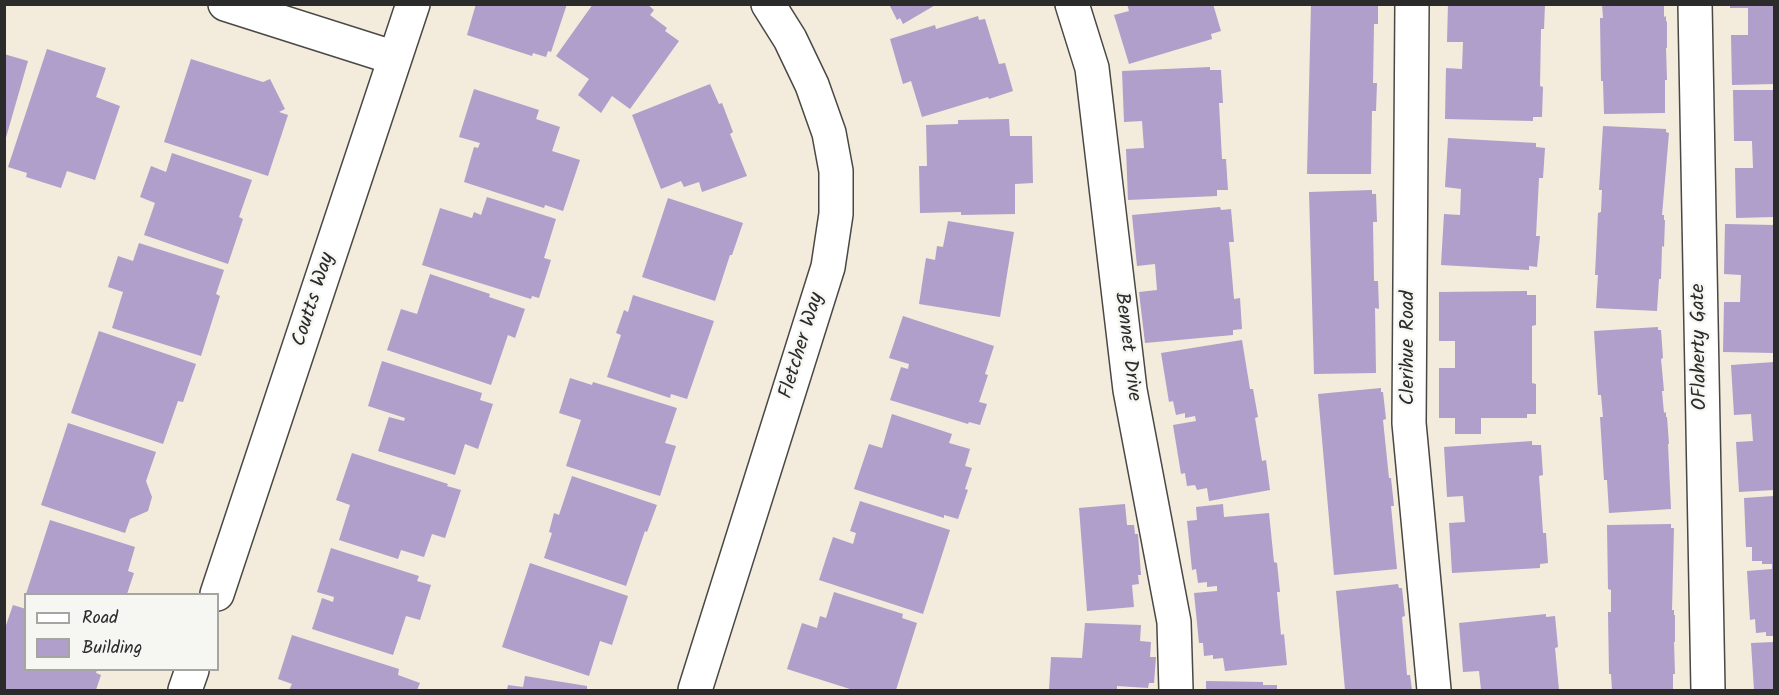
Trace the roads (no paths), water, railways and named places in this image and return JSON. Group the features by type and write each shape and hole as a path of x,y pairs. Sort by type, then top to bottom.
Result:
{"street":[{"path":"225,4 395,58"},
{"name":"Coutts Way","path":"217,593 413,4"},
{"name":"Fletcher Way","path":"695,690 828,267 836,214 836,171 829,133 812,84 790,39 768,4"},
{"name":"Bennet Drive","path":"1072,4 1092,68 1130,390 1174,622 1176,690"},
{"name":"Clerihue Road","path":"1412,4 1409,423 1434,690"},
{"name":"OFlaherty Gate","path":"1695,4 1708,690"},
{"path":"185,690 191,671"}]}
